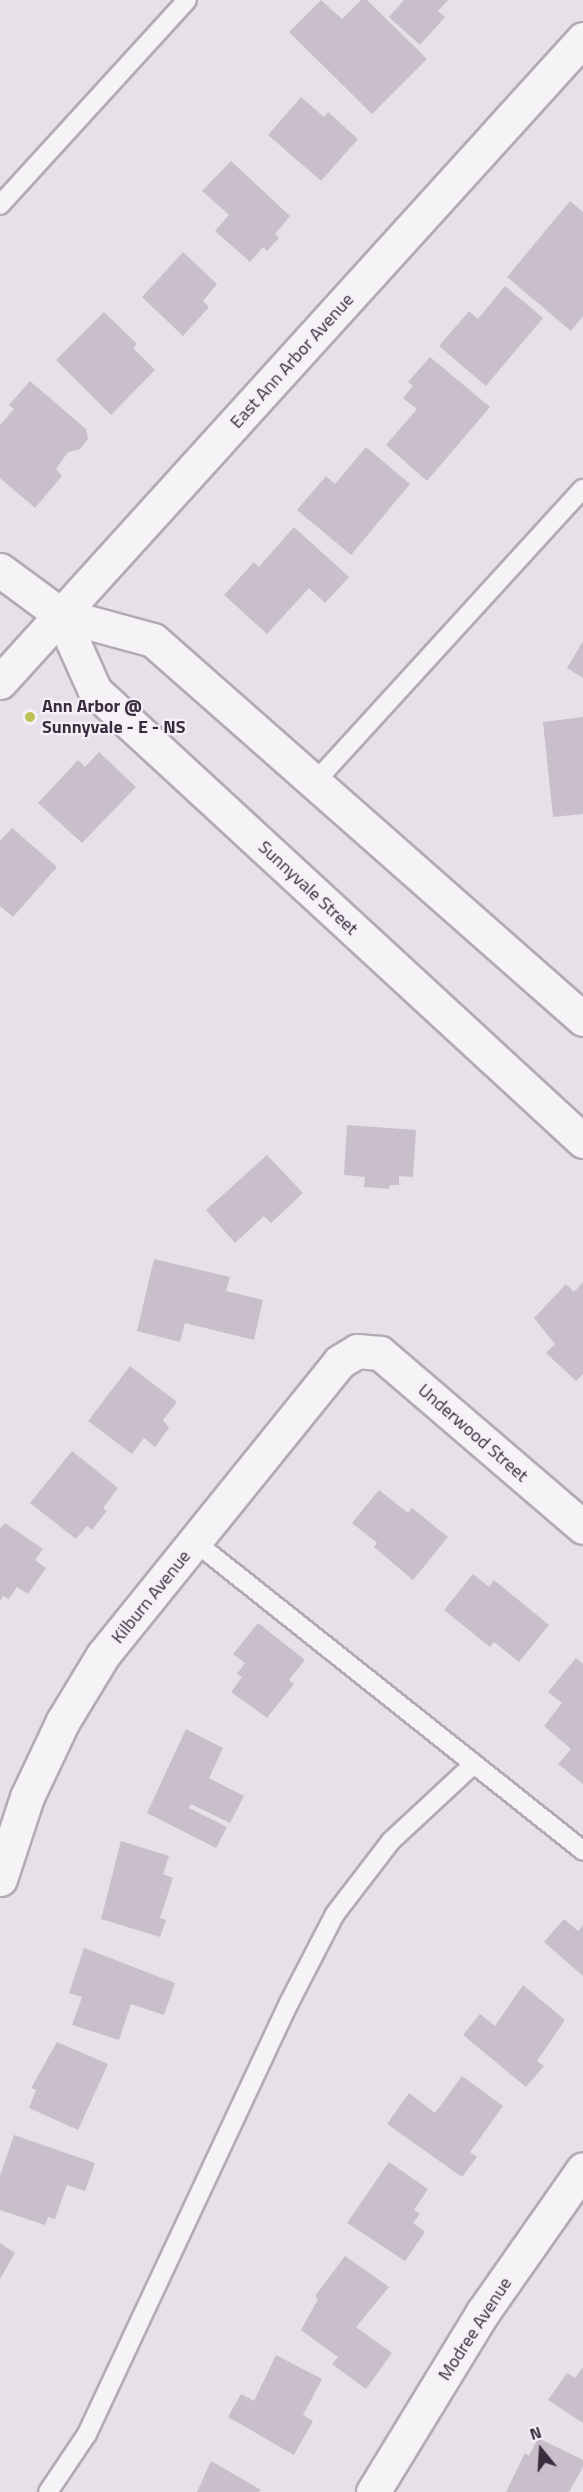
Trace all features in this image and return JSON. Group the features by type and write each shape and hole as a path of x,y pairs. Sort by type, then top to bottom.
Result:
{"street":[{"name":"East Ann Arbor Avenue","path":"0,682 583,39"},
{"path":"0,570 61,615 153,640 583,1018"},
{"name":"Sunnyvale Street","path":"61,615 94,692 583,1141"},
{"name":"Underwood Street","path":"357,1351 380,1353 583,1527"},
{"name":"Kilburn Avenue","path":"0,1879 27,1797 63,1721 103,1655 339,1362 357,1351"},
{"name":"Modree Avenue","path":"373,2492 483,2312 583,2169"}],"lane":[{"path":"0,205 187,0"},
{"path":"315,782 583,489"},
{"path":"195,1542 583,1851"},
{"path":"48,2492 87,2434 289,2003 335,1914 391,1841 474,1764"}],"building":[{"path":"321,0 342,19 361,0 367,0 427,59 372,114 289,32"},
{"path":"404,0 448,0 438,11 445,17 420,45 389,17"},
{"path":"301,97 324,117 328,112 358,139 321,181 268,135"},
{"path":"231,161 290,216 275,234 279,238 267,251 263,247 250,262 215,231 229,215 202,191"},
{"path":"570,201 583,212 583,316 571,331 507,277"},
{"path":"183,252 217,284 203,301 209,307 183,336 142,297"},
{"path":"505,286 543,318 486,386 439,346 469,311 478,319"},
{"path":"104,312 137,344 133,348 155,370 111,415 56,360"},
{"path":"430,357 490,407 427,481 386,445 417,409 403,398 413,386 408,382"},
{"path":"30,381 86,429 88,439 80,449 68,452 56,469 62,476 35,508 0,478 0,425 14,409 9,405"},
{"path":"366,447 410,484 351,555 297,510 326,476 335,484"},
{"path":"294,527 349,577 325,603 309,588 267,634 224,595 254,562 259,567"},
{"path":"583,641 583,678 567,668"},
{"path":"583,717 583,814 553,817 543,722"},
{"path":"99,752 136,787 82,843 38,803 78,760 85,767"},
{"path":"12,828 57,867 13,917 0,906 0,841"},
{"path":"347,1125 416,1130 413,1177 399,1176 399,1185 390,1185 389,1189 364,1187 365,1177 344,1175"},
{"path":"267,1155 303,1193 271,1223 264,1216 235,1243 206,1210"},
{"path":"154,1259 230,1277 226,1291 263,1300 254,1340 185,1323 180,1342 137,1331"},
{"path":"583,1282 583,1374 576,1381 546,1353 555,1344 534,1318 566,1284 574,1292"},
{"path":"130,1366 177,1402 163,1420 169,1428 155,1447 144,1438 132,1454 88,1421"},
{"path":"72,1451 118,1488 103,1508 107,1511 92,1530 87,1526 76,1539 30,1503"},
{"path":"379,1490 408,1513 412,1508 448,1537 413,1580 374,1547 377,1543 352,1523"},
{"path":"5,1523 43,1549 35,1560 46,1568 28,1594 17,1587 9,1599 3,1596 0,1601 0,1529"},
{"path":"473,1574 489,1587 494,1580 549,1625 519,1662 494,1642 490,1647 444,1610"},
{"path":"258,1623 305,1660 289,1680 294,1684 267,1718 231,1692 242,1677 237,1674 245,1663 233,1654"},
{"path":"576,1658 583,1664 583,1784 558,1764 571,1749 544,1726 562,1703 548,1692"},
{"path":"186,1729 223,1748 209,1778 244,1796 230,1823 191,1804 189,1808 227,1827 216,1848 147,1813"},
{"path":"121,1841 169,1856 163,1874 173,1878 160,1918 166,1920 160,1937 101,1919"},
{"path":"564,1919 578,1931 583,1925 583,1976 544,1942"},
{"path":"84,1948 175,1983 164,2015 131,2004 119,2040 72,2025 82,1997 69,1993"},
{"path":"523,1985 565,2020 537,2061 544,2066 526,2087 463,2035 480,2014 495,2026"},
{"path":"57,2042 108,2064 78,2130 29,2108 36,2090 31,2088"},
{"path":"462,2076 503,2106 470,2152 477,2157 462,2177 387,2124 409,2093 435,2113"},
{"path":"14,2135 95,2163 85,2191 67,2185 55,2219 48,2217 45,2225 0,2210 0,2176"},
{"path":"389,2162 428,2189 414,2210 420,2214 413,2223 425,2232 405,2261 347,2223"},
{"path":"0,2243 15,2253 0,2279"},
{"path":"345,2256 389,2287 356,2327 392,2353 366,2389 332,2364 338,2357 301,2330 318,2299 315,2296"},
{"path":"276,2355 322,2379 303,2415 313,2421 294,2455 228,2417 241,2394 254,2401"},
{"path":"583,2367 583,2423 548,2400 567,2373 575,2378"},
{"path":"538,2438 583,2460 583,2467 569,2492 506,2492 525,2453 529,2456"},
{"path":"211,2461 261,2490 259,2492 197,2492"}],"place":[{"name":"Ann Arbor @ Sunnyvale - E - NS","path":"30,717"}]}
